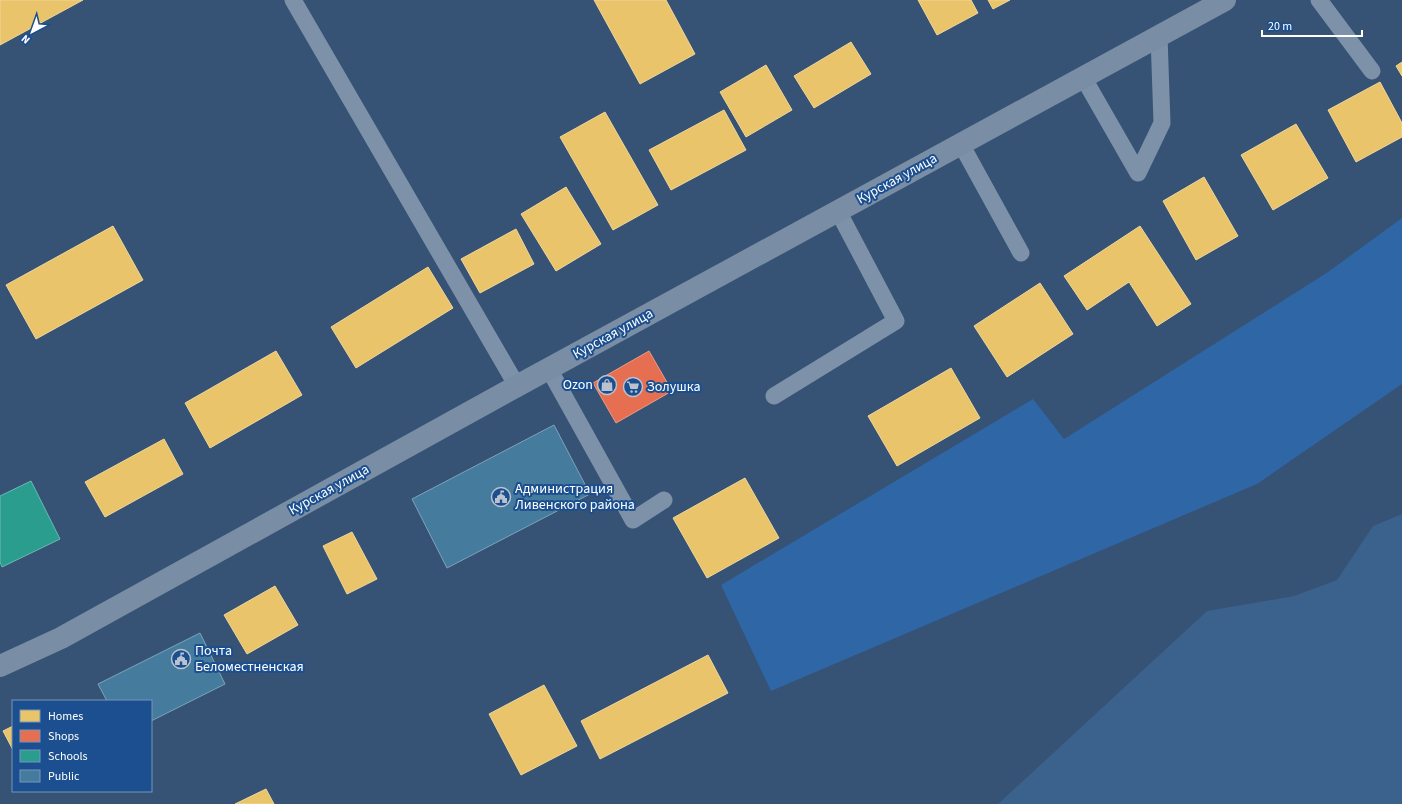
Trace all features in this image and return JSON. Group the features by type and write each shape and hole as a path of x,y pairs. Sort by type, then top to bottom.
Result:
{"street":[{"name":"Курская улица","path":"0,666 61,638 549,368 1225,0"}],"lane":[{"path":"293,0 517,386"},
{"path":"1319,0 1372,71"},
{"path":"1083,77 1138,173 1162,123 1159,36"},
{"path":"961,144 1021,253"},
{"path":"774,396 896,321 838,211"},
{"path":"549,368 632,520 664,500"}],"shaded area":[{"path":"1402,218 1402,384 1257,484 771,691 721,585 1033,399 1064,439 1328,272"},
{"path":"1402,514 1402,804 998,804 1207,611 1294,596 1337,580 1373,526"}],"building: Homes":[{"path":"0,0 83,0 0,45"},
{"path":"594,0 666,0 695,54 640,84"},
{"path":"918,0 971,0 978,13 937,35"},
{"path":"988,0 1010,0 993,9"},
{"path":"851,42 871,74 814,108 794,76"},
{"path":"1402,62 1402,76 1396,66"},
{"path":"766,65 792,110 746,137 720,92"},
{"path":"1380,82 1402,123 1402,137 1356,162 1328,110"},
{"path":"724,110 746,150 671,190 649,150"},
{"path":"605,112 658,205 613,230 560,137"},
{"path":"1296,124 1328,178 1273,210 1241,155"},
{"path":"1204,177 1238,236 1196,260 1163,201"},
{"path":"566,187 601,244 556,271 521,214"},
{"path":"113,226 143,280 36,339 6,285"},
{"path":"1140,226 1191,304 1157,326 1129,282 1087,310 1064,276"},
{"path":"516,229 534,264 480,293 461,259"},
{"path":"428,267 453,308 356,368 331,327"},
{"path":"1040,283 1073,334 1007,377 974,326"},
{"path":"276,351 302,395 210,448 185,403"},
{"path":"951,368 980,418 897,466 868,416"},
{"path":"164,439 183,474 105,517 85,482"},
{"path":"745,478 779,538 707,578 673,518"},
{"path":"352,532 377,579 347,594 323,546"},
{"path":"275,586 298,625 247,654 224,615"},
{"path":"708,655 728,693 600,759 581,721"},
{"path":"544,685 577,746 521,775 489,714"},
{"path":"12,726 12,748 3,731"},
{"path":"266,789 274,804 235,804"}],"building: Shops":[{"name":"Золушка","path":"649,351 672,391 616,423 593,383"}],"building: Schools":[{"path":"31,481 60,539 2,567 0,562 0,496"}],"building: Public":[{"name":"Администрация Ливенского района","path":"554,425 590,494 447,568 412,499"},
{"name":"Почта Беломестненская","path":"200,633 225,684 152,720 152,700 106,700 98,684"}],"place":[{"name":"Ozon","path":"607,385"},
{"name":"Золушка","path":"633,387"},
{"name":"Администрация Ливенского района","path":"501,497"},
{"name":"Почта Беломестненская","path":"181,659"}]}
